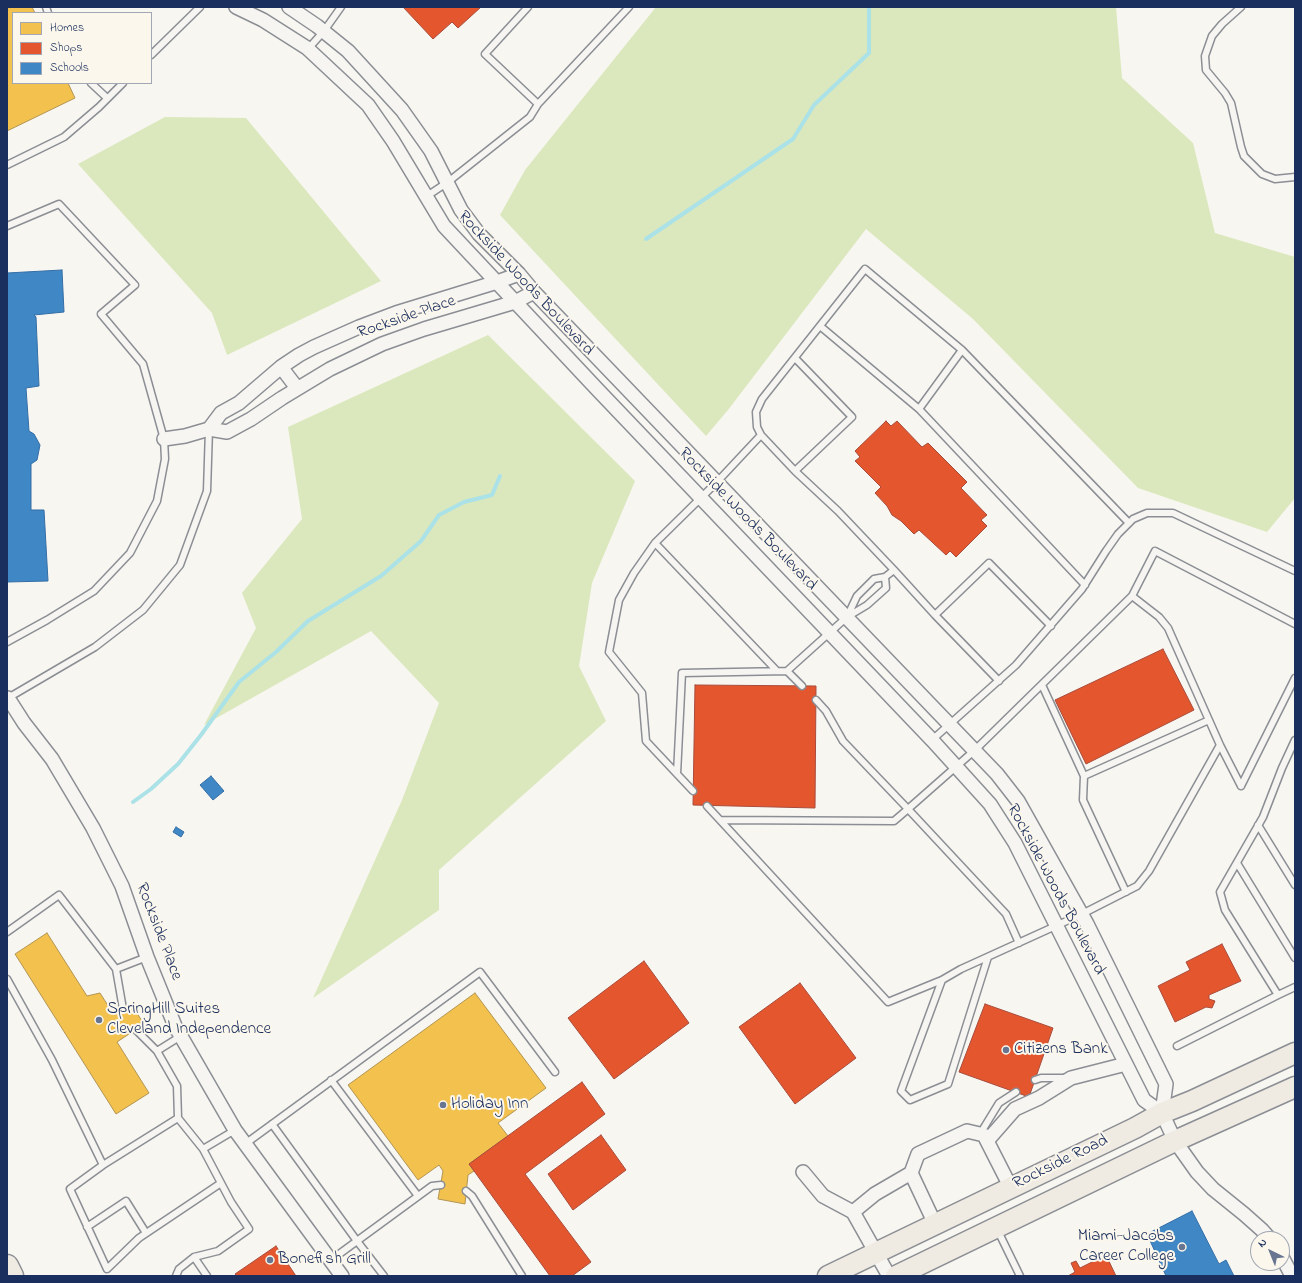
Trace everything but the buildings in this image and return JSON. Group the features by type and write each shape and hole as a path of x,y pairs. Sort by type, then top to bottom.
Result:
{"highway":[{"path":"7,1266 12,1276"}],"main road":[{"name":"Rockside Road","path":"828,1276 1135,1128 1162,1113 1192,1101 1295,1052"},
{"name":"Rockside Road","path":"896,1276 1175,1141 1295,1087"}],"street":[{"name":"Rockside Woods Boulevard","path":"236,7 263,20 308,49 368,105 394,141 444,226 932,740 990,804 1015,843 1144,1100 1162,1113 1175,1141 1197,1172 1213,1189 1262,1231"},
{"name":"Rockside Woods Boulevard","path":"289,7 324,31 348,51 402,110 431,150 461,210 479,234 997,774 1018,801 1082,914 1166,1084 1162,1113"},
{"path":"164,439 185,436 209,429 222,413 239,403 281,367 309,349 359,327 436,300 519,274"},
{"name":"Rockside Place","path":"209,429 227,432 251,419 297,388 330,369 382,344 424,329 515,302 534,292"},
{"path":"281,367 297,388"},
{"name":"Rockside Place","path":"8,697 24,723 52,759 92,828 122,886 147,957 175,1026 235,1130 342,1276"},
{"path":"983,1138 1015,1109 1039,1098 1071,1078 1126,1064"},
{"path":"853,1212 875,1194 911,1173 918,1154 967,1131 983,1138 1010,1188"},
{"path":"803,1172 823,1196 853,1212 877,1252 888,1276"},
{"path":"911,1173 935,1224"}],"lane":[{"path":"152,54 200,7"},
{"path":"308,49 324,31 341,7"},
{"path":"528,7 485,54 538,104"},
{"path":"427,196 448,182 530,117 538,104 629,7"},
{"path":"1241,7 1222,24 1212,36 1204,56 1206,70 1225,93 1231,103 1244,156 1262,174 1275,179 1295,177"},
{"path":"92,84 107,98"},
{"path":"7,165 64,137 122,84"},
{"path":"7,226 59,204 135,285 101,314 143,364 164,439 165,459 157,501 130,553 94,591 47,620 7,642"},
{"path":"999,681 934,615 838,511 795,471 761,434 757,426 756,412 762,399 865,269 962,350 1129,523"},
{"path":"820,326 919,409 1085,585"},
{"path":"919,409 962,350"},
{"path":"795,358 852,417 795,471"},
{"path":"8,697 94,647 142,610 180,565 207,491 209,429"},
{"path":"693,791 646,741 642,693 609,652 619,600 634,573 655,543 717,482 761,434"},
{"path":"932,740 1016,665 1085,585 1106,551 1133,519 1147,513 1173,513 1295,571"},
{"path":"655,543 777,672"},
{"path":"720,820 894,821 975,750 1132,596 1155,551 1295,624"},
{"path":"934,615 989,563 1051,626"},
{"path":"847,617 857,596 874,579 885,577 894,570"},
{"path":"677,774 682,673 788,671 829,632 847,617 867,606 886,588 885,577"},
{"path":"1132,596 1159,617 1168,628 1220,745 1241,786 1295,678"},
{"path":"788,671 802,686"},
{"path":"1042,685 1084,776 1083,800 1126,892"},
{"path":"816,700 826,711 843,741 1006,914 1019,943"},
{"path":"1084,776 1209,720"},
{"path":"1278,995 1225,910 1220,892 1263,817 1282,768 1295,741"},
{"path":"707,806 888,1002 942,980 961,969 1082,914 1137,886 1149,871 1220,745"},
{"path":"1258,824 1295,885"},
{"path":"1237,863 1295,958"},
{"path":"7,932 59,895 116,969 123,1009"},
{"path":"942,980 901,1091 910,1100 948,1084 988,956"},
{"path":"116,969 147,957"},
{"path":"245,1144 480,972 555,1072"},
{"path":"7,979 25,1014 52,1060 103,1165"},
{"path":"1177,1046 1295,987"},
{"path":"136,1030 157,1051 178,1086 178,1118 203,1149 231,1202 249,1229 218,1251 194,1257 178,1269 176,1276"},
{"path":"157,1051 181,1036"},
{"path":"1035,1080 1041,1078 1071,1078"},
{"path":"331,1080 418,1196"},
{"path":"983,1138 999,1103 1016,1092"},
{"path":"178,1118 103,1165 70,1189 107,1270 139,1238 221,1183"},
{"path":"272,1124 357,1242 384,1276"},
{"path":"203,1149 235,1130"},
{"path":"331,1260 432,1186 441,1185"},
{"path":"466,1191 472,1196 522,1276"},
{"path":"87,1227 126,1201 146,1233"},
{"path":"996,1227 1020,1276"},
{"path":"194,1257 207,1276"}],"green space":[{"path":"656,7 1116,7 1122,78 1193,143 1215,233 1295,257 1295,498 1267,532 1138,488 973,319 866,229 728,410 706,436 500,215 525,170"},
{"path":"165,117 246,118 381,281 227,355 212,313 78,164"},
{"path":"488,335 635,481 592,583 579,666 606,721 439,870 439,910 313,998 402,800 439,703 371,631 204,725 256,628 242,593 302,519 288,427"}],"waterway":[{"path":"646,239 793,139 814,105 869,53 869,7"},
{"path":"133,802 151,789 178,764 239,682 276,652 308,621 381,576 421,541 439,515 464,502 492,495 500,476"}],"place":[{"name":"SpringHill Suites Cleveland Independence","path":"99,1020"},
{"name":"Citizens Bank","path":"1006,1050"},
{"name":"Holiday Inn","path":"443,1105"},
{"name":"Miami-Jacobs Career College","path":"1182,1247"},
{"name":"Bonefish Grill","path":"270,1260"}]}
